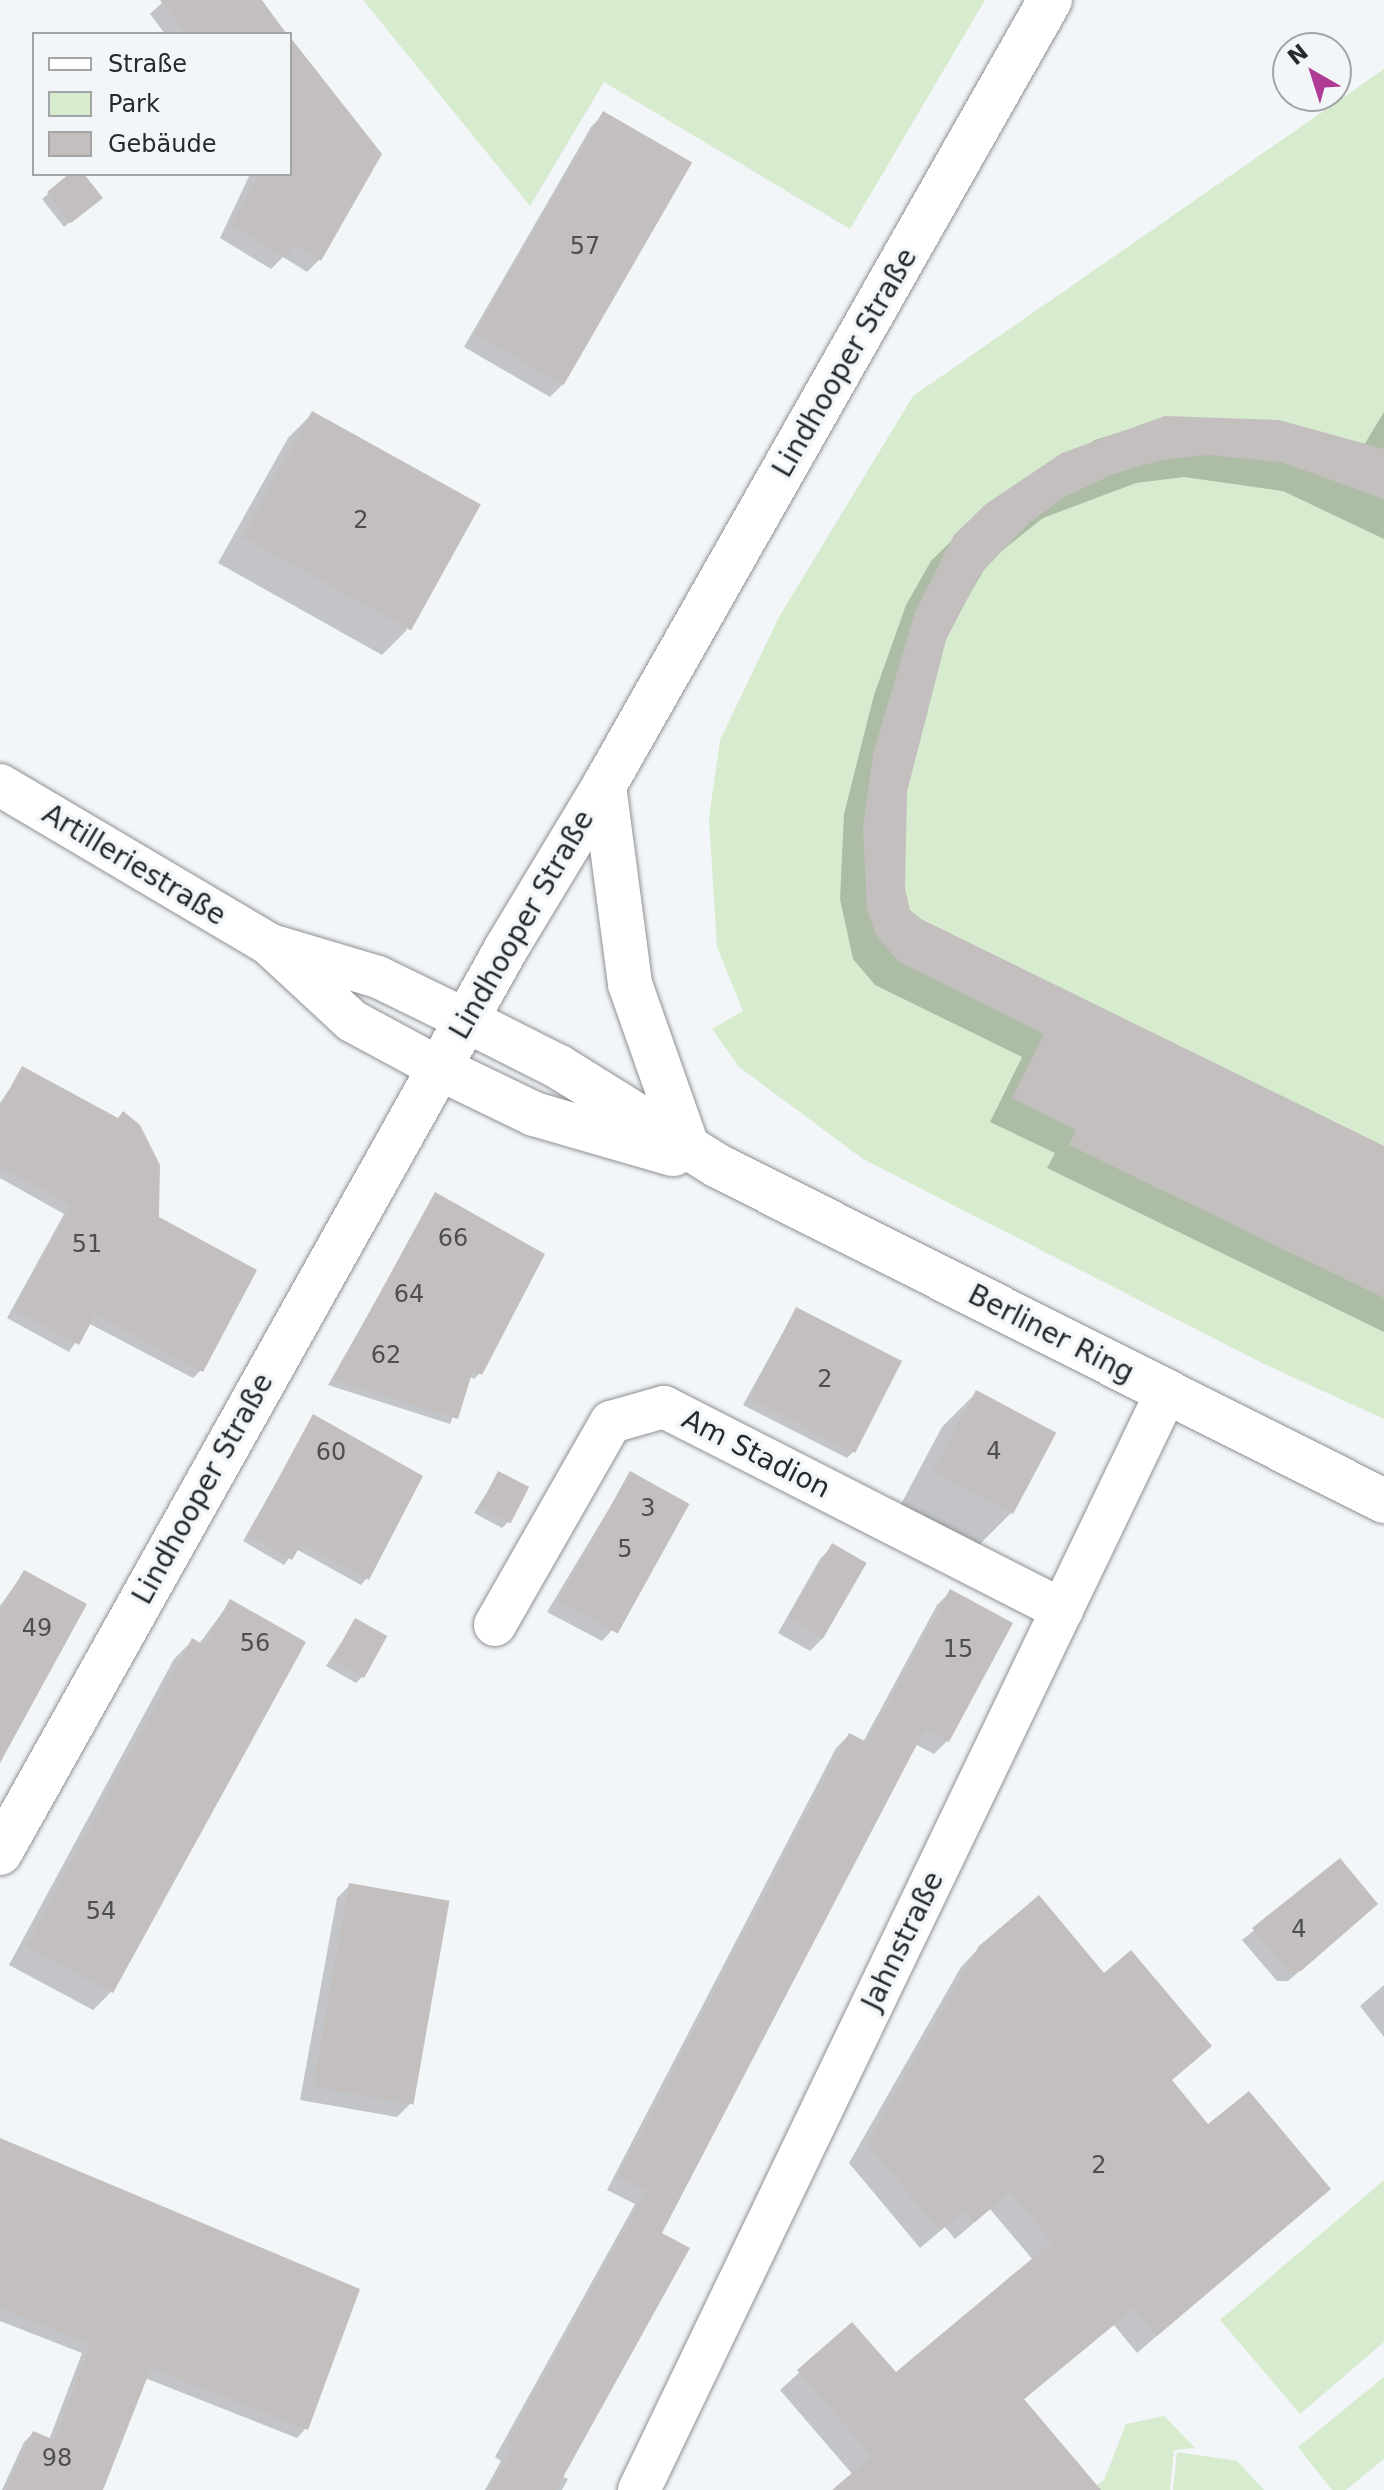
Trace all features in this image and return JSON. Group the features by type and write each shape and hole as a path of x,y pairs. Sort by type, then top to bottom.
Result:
{"main road":[{"name":"Lindhooper Straße","path":"0,1853 466,1020 604,786 1050,0"},
{"path":"604,786 630,984 703,1156"},
{"name":"Berliner Ring","path":"466,1020 559,1067 703,1156 1384,1501"},
{"name":"Berliner Ring","path":"439,1068 534,1114 703,1156"}],"street":[{"name":"Artilleriestraße","path":"0,785 269,944 352,1021 439,1068"},
{"name":"Artilleriestraße","path":"269,944 378,977 466,1020"},
{"name":"Jahnstraße","path":"639,2490 1166,1393"},
{"name":"Am Stadion","path":"495,1625 611,1422 664,1407 1062,1610"}],"green space":[{"path":"363,0 985,0 850,229 604,82 530,206"},
{"path":"1384,69 1384,1419 1264,1364 863,1159 739,1067 712,1029 743,1011 717,947 709,818 720,740 779,617 913,396 1322,112 1352,112 1352,91"},
{"path":"1384,2180 1384,2342 1300,2414 1220,2320"},
{"path":"1384,2377 1384,2459 1346,2490 1332,2490 1298,2447"},
{"path":"1164,2416 1195,2448 1174,2450 1170,2490 1089,2490 1104,2480 1126,2424"},
{"path":"1177,2452 1237,2461 1264,2490 1173,2490"}],"building":[{"path":"160,0 262,0 285,32 184,32"},
{"path":"292,40 382,154 321,261 294,245 285,258 231,225 258,176 292,176"},
{"path":"603,111 692,162 564,385 474,334"},
{"path":"67,176 86,176 103,198 71,223 47,192"},
{"path":"312,411 481,505 411,631 242,537"},
{"path":"1165,416 1279,420 1384,449 1384,499 1281,462 1208,455 1161,460 1114,474 1068,495 1030,522 980,574 946,640 907,792 905,889 910,910 921,919 1384,1146 1384,1298 1069,1145 1076,1130 1012,1098 1044,1034 899,962 876,935 867,909 863,827 873,754 915,612 954,535 986,504 1062,453"},
{"path":"22,1066 118,1118 123,1111 140,1125 160,1165 159,1217 257,1270 203,1372 95,1315 79,1345 14,1310 71,1205 0,1167 0,1107"},
{"path":"435,1192 545,1254 482,1375 473,1370 458,1419 333,1379"},
{"path":"796,1307 902,1361 855,1453 749,1399"},
{"path":"976,1390 1056,1433 1013,1514 933,1471"},
{"path":"313,1414 423,1476 369,1580 302,1543 292,1560 248,1535"},
{"path":"498,1471 529,1487 511,1523 479,1508"},
{"path":"630,1471 689,1504 618,1633 558,1600"},
{"path":"832,1543 867,1563 823,1638 788,1618"},
{"path":"24,1570 87,1604 0,1763 0,1612"},
{"path":"950,1589 1013,1623 949,1742 925,1729 662,2233 690,2248 556,2490 489,2490 513,2447 507,2443 646,2191 618,2177 849,1733 867,1742"},
{"path":"230,1599 306,1642 113,1993 26,1946 192,1638 204,1645"},
{"path":"355,1618 387,1636 364,1678 332,1660"},
{"path":"1340,1858 1378,1904 1301,1971 1288,1971 1252,1928"},
{"path":"349,1883 449,1901 414,2105 313,2087"},
{"path":"1039,1895 1104,1973 1131,1950 1212,2046 1172,2080 1208,2124 1249,2091 1331,2189 1157,2336 1134,2308 1024,2399 1101,2490 832,2490 872,2456 797,2370 852,2322 896,2372 1052,2242 1010,2192 975,2222 965,2210 940,2231 867,2143 979,1946"},
{"path":"0,2138 360,2289 308,2430 151,2368 103,2490 6,2490 33,2431 54,2440 90,2344 0,2308"}]}
